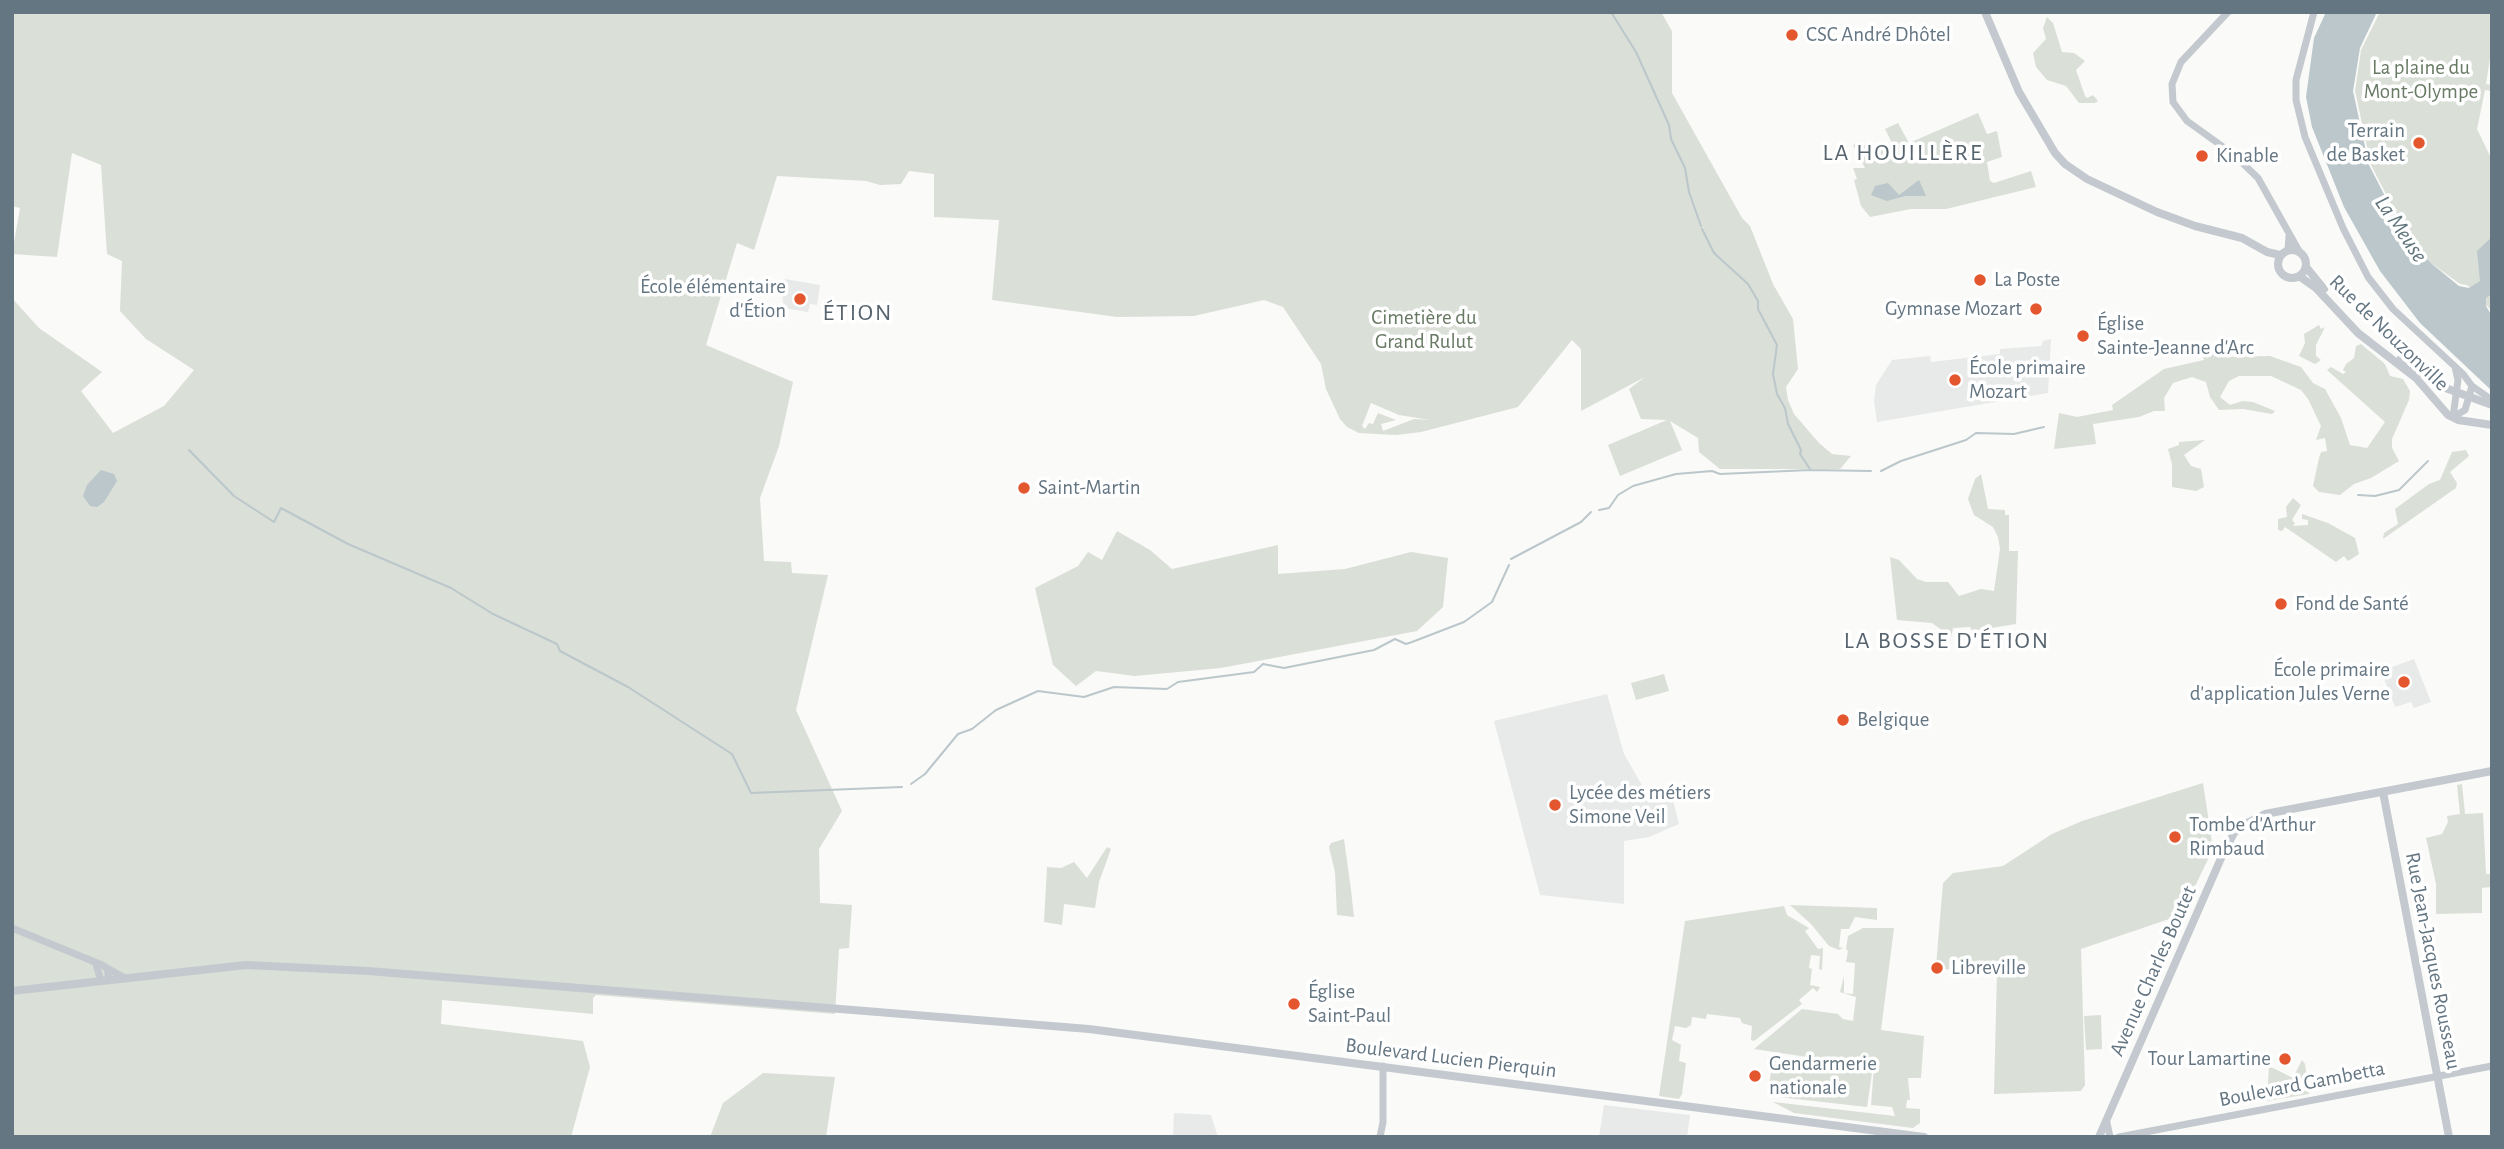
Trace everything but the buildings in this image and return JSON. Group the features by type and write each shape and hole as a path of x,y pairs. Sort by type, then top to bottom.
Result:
{"main road":[{"path":"1985,12 2019,92 2055,153 2066,164 2087,179 2157,212 2195,226 2242,238 2282,257 2299,251"},
{"name":"Rue de Nouzonville","path":"2299,251 2305,257 2306,267 2361,329 2432,381 2457,391 2471,390 2492,402"},
{"name":"Rue de Nouzonville","path":"2282,257 2282,275 2299,276 2316,288 2358,333 2410,373 2453,418"},
{"name":"Rue de Nouzonville","path":"2299,276 2306,267"},
{"path":"2453,418 2473,423 2492,423"},
{"name":"Avenue Charles Boutet","path":"2099,1137 2234,833 2252,818 2265,814 2492,771"},
{"name":"Rue Jean-Jacques Rousseau","path":"2383,792 2449,1137"},
{"name":"Boulevard Lucien Pierquin","path":"12,991 246,965 302,966 1089,1029 1924,1137"}],"street":[{"name":"Rue de Nouzonville","path":"2228,12 2181,62 2172,84 2173,102 2187,121 2232,154 2258,178 2299,251"},
{"path":"2314,12 2296,80 2296,100 2305,137 2343,228 2368,277 2393,309 2455,367 2471,390 2465,410 2453,418"},
{"name":"Rue de Nouzonville","path":"2282,257 2290,242 2284,222"},
{"path":"2453,418 2457,391 2455,367"},
{"path":"12,928 125,978"},
{"path":"96,964 105,981"},
{"path":"105,981 107,968"},
{"path":"1380,1137 1383,1122 1383,1066"},
{"name":"Boulevard Gambetta","path":"2119,1137 2492,1066"},
{"path":"2109,1115 2106,1130 2110,1137"}],"shaded area":[{"name":"École élémentaire d'Étion","path":"785,279 820,285 817,305 810,304 808,312 784,308 782,294"},
{"name":"École primaire Mozart","path":"2051,339 2048,393 1877,422 1874,401 1876,385 1892,360 1930,356 1931,362 2000,354 2000,349 2041,346 2043,341"},
{"name":"École primaire d'application Jules Verne","path":"2414,659 2431,702 2414,708 2411,702 2395,707 2381,671"},
{"name":"Lycée des métiers Simone Veil","path":"1607,694 1624,754 1647,794 1670,789 1679,824 1649,837 1624,841 1624,904 1540,895 1494,721"},
{"path":"1604,1105 1690,1115 1687,1137 1599,1137"},
{"path":"1174,1113 1211,1115 1218,1137 1173,1137"}],"green space":[{"name":"Cimetière du Grand Rulut","path":"12,12 1661,12 1672,31 1672,93 1742,218 1750,226 1773,284 1793,319 1798,369 1786,387 1788,400 1794,414 1819,443 1832,454 1851,456 1840,469 1720,469 1699,452 1698,438 1670,421 1682,450 1620,476 1608,445 1667,420 1641,419 1629,389 1645,377 1581,411 1581,349 1572,340 1518,407 1421,432 1396,435 1359,433 1347,427 1340,419 1326,389 1321,364 1283,307 1264,300 1194,316 1117,317 992,300 999,220 934,217 934,174 909,171 901,184 880,185 866,181 777,176 754,250 737,243 706,345 793,382 779,446 760,498 764,561 791,562 792,573 828,575 796,710 842,811 819,849 820,903 852,905 849,948 839,949 835,1014 596,995 593,998 593,1014 442,1000 441,1024 583,1041 590,1067 571,1137 12,1137 12,298 39,328 102,372 81,391 113,433 164,406 194,370 146,339 120,311 122,261 107,254 101,165 72,153 57,257 12,254 20,208 12,206","holes":["1371,403 1399,415 1430,420 1414,419 1383,431 1381,424 1396,420 1378,413 1373,424 1369,423 1365,429 1362,426"]},
{"name":"La plaine du Mont-Olympe","path":"2380,12 2492,12 2492,46 2486,84 2492,85 2492,91 2485,90 2477,129 2492,160 2492,311 2467,285 2460,284 2431,263 2407,235 2371,165 2355,91 2361,50"},
{"path":"2047,17 2053,23 2062,52 2074,53 2085,61 2076,70 2085,96 2087,98 2093,95 2098,101 2095,103 2079,103 2066,86 2047,80 2036,67 2033,53 2046,39 2043,28"},
{"path":"1978,113 1987,134 1997,131 2002,157 1987,162 1990,181 1994,183 2031,171 2036,187 1946,209 1911,209 1870,217 1861,206 1854,180 1857,179 1853,168 1865,168 1853,145 1861,141 1871,154 1892,143 1885,129 1898,123 1909,143"},
{"path":"2319,325 2321,329 2325,327 2316,345 2316,356 2321,360 2315,364 2299,356 2305,343 2304,334"},
{"path":"2361,344 2385,364 2390,376 2403,379 2410,391 2409,400 2392,439 2392,448 2399,461 2371,478 2354,484 2340,495 2319,492 2313,486 2321,452 2327,451 2325,438 2316,440 2321,426 2308,399 2301,390 2271,376 2239,376 2229,381 2220,397 2230,405 2243,401 2253,402 2275,411 2272,414 2243,409 2219,410 2210,397 2206,382 2192,377 2173,383 2164,398 2165,411 2093,424 2096,444 2054,449 2059,413 2077,417 2113,410 2112,405 2164,369 2204,360 2203,356 2211,352 2217,353 2218,357 2270,356 2301,367 2313,383 2325,389 2341,418 2350,445 2367,448 2385,422 2327,370 2331,367 2343,374 2346,372 2343,370 2346,364 2354,358 2356,346"},
{"path":"2205,440 2184,455 2191,466 2201,469 2204,487 2196,491 2172,487 2172,464 2168,449 2179,445 2179,442"},
{"path":"2466,450 2469,456 2450,472 2457,483 2456,488 2383,539 2384,533 2398,524 2395,509 2429,484 2440,480 2452,452"},
{"path":"1981,474 1988,509 2005,510 2005,515 2009,515 2009,551 2018,551 2016,624 1978,630 1978,641 1970,627 1953,628 1951,637 1932,623 1897,620 1890,557 1899,560 1917,579 1926,582 1948,582 1959,596 1981,589 1994,591 2000,549 1998,537 1993,527 1974,515 1968,499 1975,479"},
{"path":"2293,498 2301,505 2292,520 2295,523 2293,526 2308,525 2308,520 2302,519 2302,514 2328,523 2355,538 2359,554 2348,561 2344,556 2336,562 2285,527 2282,531 2278,530 2278,519 2287,517 2286,507"},
{"path":"1117,531 1150,550 1172,569 1278,545 1278,574 1345,569 1411,552 1448,558 1443,607 1417,631 1221,668 1135,676 1096,671 1076,686 1053,665 1035,588 1078,566 1088,552 1102,560"},
{"path":"1664,674 1669,691 1636,700 1631,683"},
{"path":"2203,783 2213,849 2181,915 2081,949 2085,1085 2081,1091 1994,1094 1997,971 1940,969 1936,966 1943,883 1953,873 2003,866 2052,834 2082,821"},
{"path":"2462,784 2465,814 2483,813 2486,874 2490,874 2490,887 2482,888 2482,913 2436,914 2436,884 2426,838 2442,834 2448,822 2447,816 2460,814 2457,785"},
{"path":"1344,839 1354,917 1337,915 1335,872 1329,847 1331,843"},
{"path":"1107,847 1111,849 1099,882 1095,908 1064,904 1062,925 1044,922 1047,867 1061,868 1074,862 1087,878"},
{"path":"1790,905 1877,908 1877,920 1855,917 1849,929 1841,929 1839,947 1843,948 1839,950 1829,946 1811,924"},
{"path":"1784,906 1787,915 1809,928 1805,931 1818,949 1823,948 1822,970 1819,969 1820,956 1811,955 1809,968 1812,969 1810,985 1820,987 1819,989 1817,992 1813,988 1799,1000 1802,1004 1754,1041 1751,1040 1752,1026 1742,1023 1740,1018 1707,1014 1706,1019 1692,1017 1691,1025 1686,1028 1675,1026 1672,1040 1681,1045 1679,1061 1686,1063 1682,1094 1679,1099 1659,1096 1685,921"},
{"path":"1863,928 1894,928 1881,1030 1924,1036 1921,1078 1908,1078 1910,1100 1907,1100 1906,1108 1920,1109 1920,1123 1913,1128 1794,1113 1773,1102 1895,1116 1892,1107 1871,1105 1874,1067 1754,1049 1802,1009 1838,1014 1843,1019 1853,1021 1856,997 1840,992 1844,976 1844,993 1853,994 1855,963 1846,962 1846,949 1848,936"},
{"path":"2101,1015 2102,1049 2086,1050 2084,1016"},
{"path":"1774,1057 1869,1069 1872,1073 1867,1107 1770,1096 1768,1089"},
{"path":"2302,1060 2305,1064 2309,1094 2267,1101 2269,1066 2293,1078"},
{"path":"763,1073 835,1077 826,1137 710,1137 723,1103"}],"water":[{"name":"La Meuse","path":"2326,12 2377,12 2360,48 2353,91 2369,165 2405,235 2432,264 2459,286 2469,288 2480,281 2477,251 2492,237 2492,294 2486,298 2486,306 2492,316 2492,391 2420,323 2380,271 2344,207 2312,127 2306,97 2314,38"},
{"path":"1919,180 1926,196 1905,196 1887,201 1871,195 1875,186 1888,183 1899,195"},
{"path":"101,470 114,474 117,481 104,502 97,507 90,506 83,496 87,485"}],"waterway":[{"path":"1611,12 1636,52 1669,125 1671,139 1685,168 1689,192 1701,226"},
{"path":"1702,229 1714,253 1748,284 1758,301 1758,309 1777,345 1773,374 1777,394 1785,408 1788,424 1801,450 1800,454 1810,469"},
{"path":"1881,471 1901,461 1966,440 1976,433 2014,434 2044,427"},
{"path":"189,450 234,496 274,522 281,508 348,544 451,588 493,614 557,644 560,651 628,687 732,754 751,793 902,787"},
{"path":"2358,495 2375,496 2399,490 2428,461"},
{"path":"1599,510 1609,508 1618,495 1633,486 1676,474 1712,471 1720,474 1810,470 1871,471"},
{"path":"1511,559 1581,522 1591,512"},
{"path":"911,784 925,774 958,734 972,729 996,710 1038,691 1084,697 1114,687 1167,689 1178,682 1254,672 1263,664 1284,668 1374,650 1395,639 1406,644 1464,622 1492,602 1509,565"}],"place":[{"name":"CSC André Dhôtel","path":"1792,35"},
{"name":"Terrain de Basket","path":"2419,143"},
{"name":"Kinable","path":"2202,156"},
{"name":"La Poste","path":"1980,280"},
{"name":"École élémentaire d'Étion","path":"800,299"},
{"name":"Gymnase Mozart","path":"2036,309"},
{"name":"Église Sainte-Jeanne d'Arc","path":"2083,336"},
{"name":"École primaire Mozart","path":"1955,380"},
{"name":"Saint-Martin","path":"1024,488"},
{"name":"Fond de Santé","path":"2281,604"},
{"name":"École primaire d'application Jules Verne","path":"2404,682"},
{"name":"Belgique","path":"1843,720"},
{"name":"Lycée des métiers Simone Veil","path":"1555,805"},
{"name":"Tombe d'Arthur Rimbaud","path":"2175,837"},
{"name":"Libreville","path":"1937,968"},
{"name":"Église Saint-Paul","path":"1294,1004"},
{"name":"Tour Lamartine","path":"2285,1059"},
{"name":"Gendarmerie nationale","path":"1755,1076"}],"district":[{"name":"LA HOUILLÈRE","path":"1903,153"},
{"name":"ÉTION","path":"858,313"},
{"name":"LA BOSSE D'ÉTION","path":"1947,641"}]}
